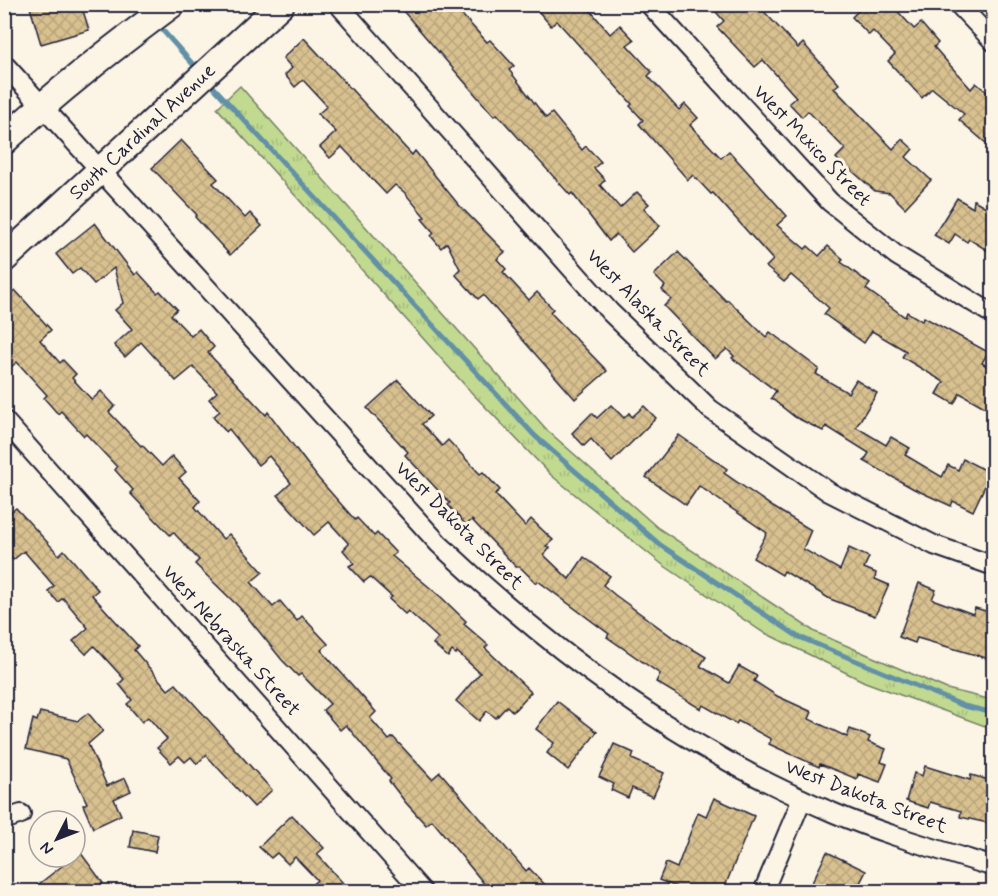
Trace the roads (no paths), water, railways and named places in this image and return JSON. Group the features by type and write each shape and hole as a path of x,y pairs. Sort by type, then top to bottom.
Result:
{"main road":[{"path":"4,141 42,105 114,45 172,4"},
{"name":"South Cardinal Avenue","path":"4,259 281,4"}],"street":[{"name":"West Alaska Street","path":"338,4 610,312 710,409 828,492 934,545 993,566"},
{"name":"West Mexico Street","path":"649,4 830,202 896,255 993,315"},
{"path":"958,4 993,42"},
{"name":"West Dakota Street","path":"4,64 102,169 439,544 511,611 589,672 689,740 802,799 910,841 993,867"},
{"name":"West Nebraska Street","path":"4,420 423,891"},
{"path":"763,891 802,799"}],"waterway":[{"path":"138,4 147,14"},
{"path":"156,23 198,70"},
{"path":"208,81 535,436 659,544 797,636 964,706 994,713"}]}
